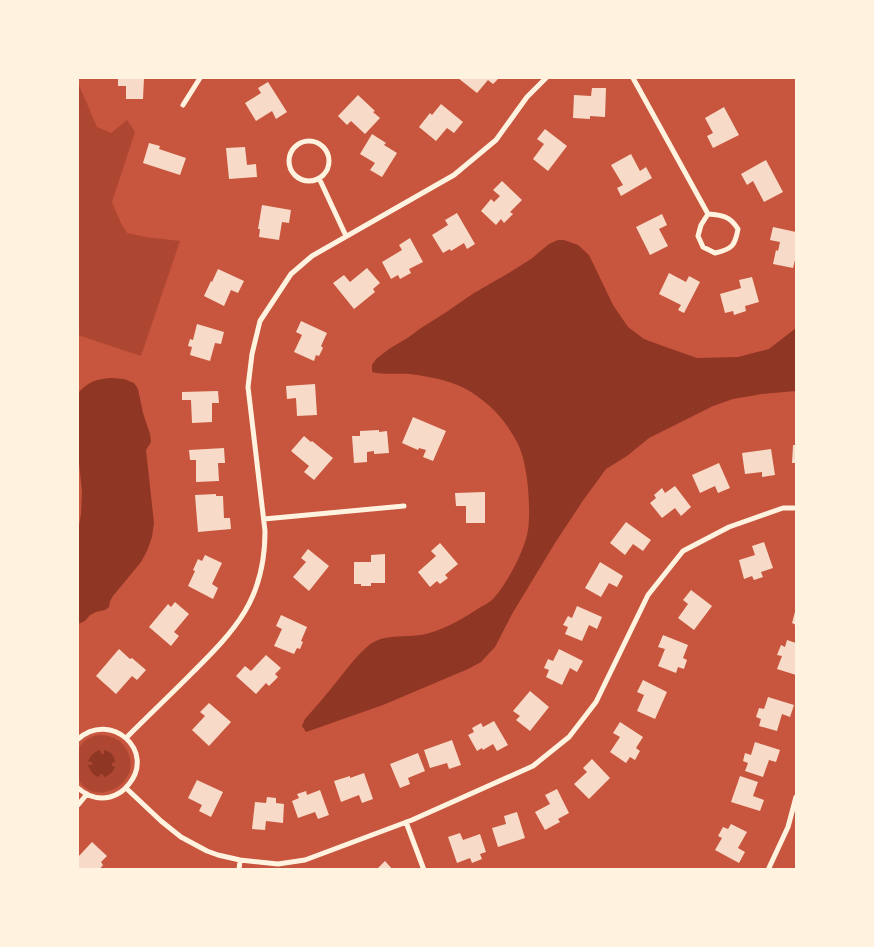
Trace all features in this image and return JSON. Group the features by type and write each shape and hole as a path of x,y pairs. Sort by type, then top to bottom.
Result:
{"street":[{"path":"183,105 200,78"},
{"path":"126,738 230,633 253,595 261,571 265,544 264,518 248,387 252,354 260,321 291,274 312,256 454,175 496,140 527,97 546,78"},
{"path":"633,78 708,214"},
{"path":"314,142 325,150 328,155 328,168 319,178 307,181 300,180 295,176 289,164 289,157 296,146 302,143 314,142"},
{"path":"319,178 346,236"},
{"path":"708,214 722,215 734,222 738,229 736,241 727,250 715,253 703,246 698,236 701,225 708,214"},
{"path":"264,518 404,506"},
{"path":"126,788 181,837 206,851 240,860 278,864 305,860 406,822 533,766 569,737 596,702 648,595 683,551 729,527 783,508 796,508"},
{"path":"78,739 89,731 101,728 112,730 126,738 133,748 136,760 135,774 132,780 126,788 115,795 99,798 87,794 78,788"},
{"path":"78,805 87,794"},
{"path":"768,870 788,827 796,797"},
{"path":"406,822 424,870"},
{"path":"239,870 240,860"}],"shaded area":[{"path":"78,83 97,127 111,133 127,120 135,132 112,202 127,233 180,241 141,356 78,335"},
{"path":"558,240 578,245 589,255 613,305 628,327 644,339 697,358 738,357 769,349 796,328 796,391 733,399 713,406 649,438 627,456 606,469 555,543 512,614 495,647 481,662 383,705 306,732 302,726 305,719 354,661 371,644 386,638 429,633 458,621 492,600 514,567 528,530 529,498 524,463 518,444 508,427 496,412 481,399 458,385 423,376 372,372 372,365 376,359 389,349 474,293 531,259 549,244"},
{"path":"111,378 124,379 134,383 138,389 151,442 146,450 154,523 147,551 141,562 113,596 109,607 90,615 85,621 78,624 78,531 82,492 78,453 78,393 85,386 93,382"},
{"path":"98,735 110,736 120,741 130,759 130,771 125,780 117,788 107,792 96,792 87,789 79,780 77,774 78,749 86,740"},
{"path":"100,750 101,754 104,754 104,750 110,753 115,762 112,763 112,766 115,767 113,770 104,777 103,774 100,774 99,777 95,775 88,765 92,765 92,762 88,761 92,755"}],"building":[{"path":"118,78 144,78 143,99 126,99 126,86 118,86"},
{"path":"458,78 499,78 493,84 488,80 477,93"},
{"path":"268,82 287,112 276,119 272,111 256,121 245,103 261,93 258,88"},
{"path":"592,88 606,88 605,117 590,116 590,119 573,118 574,95 591,96"},
{"path":"358,95 380,118 365,134 351,121 347,125 338,116"},
{"path":"441,104 463,122 454,133 447,128 436,141 419,127 430,113 432,115"},
{"path":"724,107 739,135 713,148 707,136 713,133 705,118"},
{"path":"545,129 567,146 548,171 533,159 544,144 537,139"},
{"path":"372,134 397,153 382,177 370,170 375,163 360,154"},
{"path":"149,143 160,146 159,149 186,158 180,175 143,163"},
{"path":"245,147 247,165 256,164 257,177 229,179 226,148"},
{"path":"631,154 640,171 646,167 652,178 621,196 617,188 623,185 611,165"},
{"path":"766,160 783,192 764,202 753,181 747,185 741,174"},
{"path":"502,181 522,200 510,212 513,214 504,223 501,219 496,225 481,211 491,199 494,202 500,196 493,190"},
{"path":"262,205 291,210 289,223 282,222 279,240 259,237 260,229 258,229"},
{"path":"457,213 475,244 467,249 464,243 451,251 450,249 443,253 432,235 448,225 445,220"},
{"path":"662,214 667,225 659,229 668,246 650,255 636,227"},
{"path":"773,227 796,232 796,261 793,268 773,264 780,242 770,240"},
{"path":"410,238 423,262 409,269 411,273 400,279 398,275 391,279 382,262 402,250 399,245"},
{"path":"367,268 380,283 373,289 375,292 354,309 333,283 344,275 350,282"},
{"path":"218,269 244,281 238,293 231,290 224,306 204,296"},
{"path":"669,273 686,282 689,276 700,282 684,313 678,310 681,305 659,294"},
{"path":"752,277 759,302 745,306 746,311 734,315 733,311 725,313 720,294 741,288 739,280"},
{"path":"301,321 327,333 321,346 323,348 319,356 316,355 314,361 294,352 302,335 296,332"},
{"path":"197,324 224,332 221,344 215,343 210,361 190,355 192,347 188,346 190,339 193,340"},
{"path":"315,384 317,415 297,416 296,398 287,399 286,386"},
{"path":"218,391 219,403 212,403 212,422 192,423 191,400 182,400 182,392"},
{"path":"413,417 446,431 433,461 423,457 426,450 419,448 418,450 402,443"},
{"path":"379,430 379,432 387,431 389,453 374,454 374,451 367,452 367,462 354,463 352,436 360,436 360,431"},
{"path":"304,436 333,458 314,480 304,472 309,466 291,451"},
{"path":"793,445 796,445 796,463 792,463"},
{"path":"224,448 225,463 218,463 219,481 196,482 196,460 190,460 189,450"},
{"path":"771,449 775,475 762,477 762,472 745,474 742,453"},
{"path":"719,463 730,488 718,493 715,486 700,493 692,475"},
{"path":"675,486 691,507 681,516 675,508 662,518 650,503 656,498 654,495 662,488 665,493"},
{"path":"485,492 485,523 466,523 466,506 456,506 455,493"},
{"path":"216,494 216,496 223,496 224,518 230,518 231,529 198,532 195,495"},
{"path":"626,522 651,540 643,551 633,544 625,555 610,543"},
{"path":"764,542 773,568 761,572 763,577 754,580 752,576 744,579 739,560 755,555 752,546"},
{"path":"440,543 458,564 445,575 448,578 440,584 437,581 430,587 418,572 436,556 431,551"},
{"path":"308,549 329,566 309,591 293,577 306,562 301,558"},
{"path":"385,554 385,583 371,583 371,586 354,584 354,562 371,562 371,555"},
{"path":"205,555 222,563 212,584 218,588 213,599 188,586 198,559 202,561"},
{"path":"600,562 623,576 617,587 609,583 601,597 585,588"},
{"path":"691,590 712,606 694,630 678,618 688,604 683,600"},
{"path":"175,602 189,614 174,632 179,636 171,646 149,627 168,604 171,607"},
{"path":"577,606 602,617 597,629 589,625 582,641 565,634 568,627 563,625 568,616 572,618"},
{"path":"796,608 796,625 792,623"},
{"path":"281,615 307,627 300,649 297,648 294,654 274,646 282,629 276,626"},
{"path":"663,635 688,645 683,658 687,660 684,669 678,667 676,673 658,666 665,649 658,647"},
{"path":"787,640 796,643 796,675 777,669 782,656 777,655 781,645 785,647"},
{"path":"119,649 146,670 137,680 132,676 116,694 96,676"},
{"path":"559,649 583,661 577,672 570,668 562,685 546,677 549,670 544,668 548,659 553,661"},
{"path":"266,655 281,668 275,674 278,677 269,686 266,683 256,694 236,676 245,666 251,671"},
{"path":"643,680 667,692 655,719 637,711 644,695 637,692"},
{"path":"530,691 549,707 530,731 516,720 520,716 513,711"},
{"path":"768,697 794,705 790,717 782,714 777,731 759,726 761,719 756,717 759,708 764,709"},
{"path":"209,703 231,722 209,746 192,730 205,716 200,712"},
{"path":"494,721 508,745 497,751 493,744 477,751 468,735 474,732 472,728 481,723 483,727"},
{"path":"620,722 643,737 636,748 640,751 635,760 630,757 626,763 610,752 620,737 613,733"},
{"path":"452,740 461,765 449,769 447,763 430,768 424,750"},
{"path":"755,742 780,750 776,762 769,760 763,777 745,771 748,763 743,761 745,753 751,755"},
{"path":"418,753 425,771 408,778 410,784 400,788 390,764"},
{"path":"592,759 610,778 589,799 574,784 587,772 583,768"},
{"path":"364,773 373,799 362,803 359,795 341,802 334,781"},
{"path":"740,776 758,782 753,796 764,800 760,811 731,802"},
{"path":"197,780 223,792 211,817 199,811 202,805 188,798"},
{"path":"557,789 569,813 558,819 560,822 545,830 535,812 550,804 545,795"},
{"path":"320,790 329,815 318,819 315,812 298,818 292,801 299,798 297,794 306,791 307,795"},
{"path":"267,797 276,798 276,803 284,804 283,823 266,821 265,830 252,829 255,802 266,803"},
{"path":"517,812 525,838 498,847 492,828 506,824 504,816"},
{"path":"731,824 747,832 738,848 745,852 739,863 715,850 722,838 718,836 723,827 728,829"},
{"path":"460,833 463,840 480,834 486,852 480,854 482,859 472,863 470,858 457,863 448,837"},
{"path":"92,842 107,856 101,862 103,865 99,870 78,870 78,857"},
{"path":"385,861 393,870 376,870"}]}
